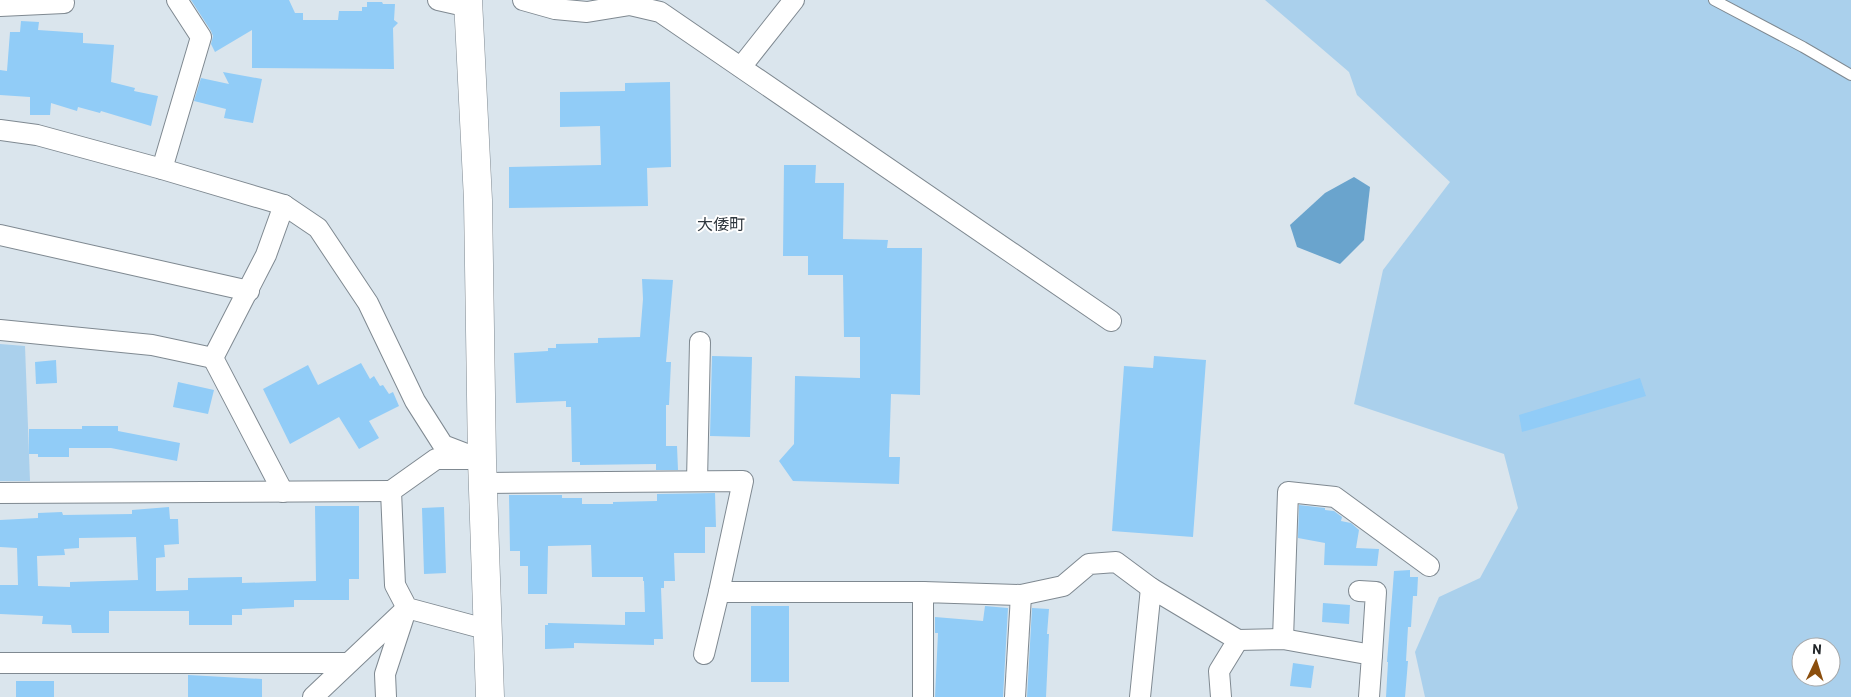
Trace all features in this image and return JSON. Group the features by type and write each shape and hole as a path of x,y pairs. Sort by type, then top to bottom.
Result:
{"street":[{"path":"162,169 201,36 177,0"},
{"path":"438,0 468,3 478,200 483,471 490,697"},
{"path":"523,0 563,10 587,12 630,5 660,12 1111,321"},
{"path":"740,67 794,0"},
{"path":"0,6 64,3"},
{"path":"0,130 37,135 284,205 318,228 368,303 415,401 444,445 483,471"},
{"path":"213,358 266,255 284,205"},
{"path":"0,235 249,291"},
{"path":"0,330 152,345 213,358"},
{"path":"697,481 700,342"},
{"path":"213,358 284,492"},
{"path":"0,493 391,492 436,459 483,471 697,481 743,481 704,654"},
{"path":"386,697 385,674 407,608 395,585 391,492"},
{"path":"1283,639 1288,492 1334,497 1428,566"},
{"path":"719,592 923,592 1021,595 1063,586 1089,564 1116,562 1150,588 1238,640 1283,639 1372,655"},
{"path":"1140,697 1150,588"},
{"path":"1359,591 1376,592 1370,697"},
{"path":"923,592 923,697"},
{"path":"1014,697 1021,595"},
{"path":"407,608 489,630"},
{"path":"313,697 407,608"},
{"path":"1221,697 1219,671 1238,640"},
{"path":"0,662 348,663"}],"lane":[{"path":"1714,0 1803,47 1851,75"}],"shaded area":[{"path":"1265,0 1851,0 1851,697 1425,697 1415,652 1439,597 1480,578 1518,508 1504,454 1354,404 1383,270 1450,182 1357,95 1349,72"},
{"path":"1354,177 1370,187 1364,240 1340,264 1297,247 1290,225 1325,193"},
{"path":"0,344 25,346 30,481 0,481"}],"building":[{"path":"191,0 289,0 295,13 303,13 303,20 338,20 339,11 362,11 362,7 367,7 367,2 395,4 394,20 398,23 393,28 394,69 252,68 252,30 215,52 211,44 213,36 211,31"},
{"path":"21,21 39,22 38,30 83,33 83,43 114,45 111,82 135,88 134,91 158,96 151,126 101,111 100,113 78,107 77,111 51,103 50,115 30,115 30,97 0,95 0,70 7,71 10,32 20,32"},
{"path":"223,72 262,79 253,123 224,118 226,109 194,101 201,78 229,84"},
{"path":"670,82 671,167 647,168 648,206 509,208 509,167 601,165 600,126 560,127 560,92 625,91 625,83"},
{"path":"784,165 816,165 815,183 844,183 843,239 888,240 887,248 922,248 920,395 891,394 889,457 900,457 899,484 793,481 779,461 794,444 795,376 860,378 860,337 844,337 843,275 808,275 808,256 783,256"},
{"path":"642,279 673,280 666,362 671,362 669,405 666,405 666,446 677,446 678,470 656,470 656,464 580,465 580,462 572,462 571,407 566,407 566,401 516,403 514,353 548,351 548,348 556,348 556,344 598,343 598,338 640,337 643,299"},
{"path":"712,356 752,357 750,437 710,436"},
{"path":"1154,356 1206,360 1193,537 1112,531 1124,366 1153,368"},
{"path":"56,360 57,383 36,384 35,362"},
{"path":"361,363 370,379 374,376 380,386 383,385 389,394 393,392 399,406 369,421 379,438 359,449 339,417 290,444 263,389 308,365 318,385"},
{"path":"1640,378 1646,396 1522,432 1519,415"},
{"path":"178,382 214,390 208,414 173,407"},
{"path":"82,426 118,426 118,431 180,443 177,461 111,448 69,448 69,457 38,457 38,454 29,454 29,429 82,429"},
{"path":"715,493 716,527 705,527 705,553 674,553 675,581 664,581 664,588 661,588 663,639 654,639 654,645 574,643 574,648 545,649 545,625 548,625 548,623 625,625 625,612 645,612 644,581 643,577 592,577 591,545 548,546 547,594 528,594 528,566 520,566 520,551 510,551 509,495 562,495 562,498 582,498 582,504 613,504 613,502 657,501 657,494"},
{"path":"1299,505 1334,511 1342,517 1341,521 1351,523 1359,530 1356,548 1379,549 1377,566 1324,565 1325,543 1298,538"},
{"path":"315,506 359,506 359,579 349,579 349,600 294,600 294,607 242,609 242,615 232,615 232,625 189,625 189,611 109,611 109,633 72,633 71,625 42,624 43,616 0,614 0,585 18,585 17,548 0,547 0,520 38,518 38,513 62,512 63,515 132,514 132,510 169,507 170,519 178,519 179,544 164,545 165,557 156,558 156,591 188,590 188,578 242,577 242,583 316,581","holes":["136,537 138,580 70,582 70,587 38,586 37,556 65,555 64,549 79,548 79,538"]},
{"path":"444,507 446,573 424,574 422,508"},
{"path":"1410,570 1410,577 1418,577 1417,596 1413,596 1411,627 1408,627 1405,697 1386,697 1394,571"},
{"path":"1323,603 1350,605 1349,624 1322,622"},
{"path":"751,606 789,606 789,682 751,682"},
{"path":"985,606 1008,608 1003,697 935,697 938,633 935,633 935,617 983,621"},
{"path":"1032,608 1049,609 1046,697 1027,697"},
{"path":"1293,663 1314,666 1311,688 1290,686"},
{"path":"188,675 262,679 262,697 188,697"},
{"path":"16,681 54,681 54,697 16,697"}],"district":[{"name":"大倭町","path":"721,224"}]}
